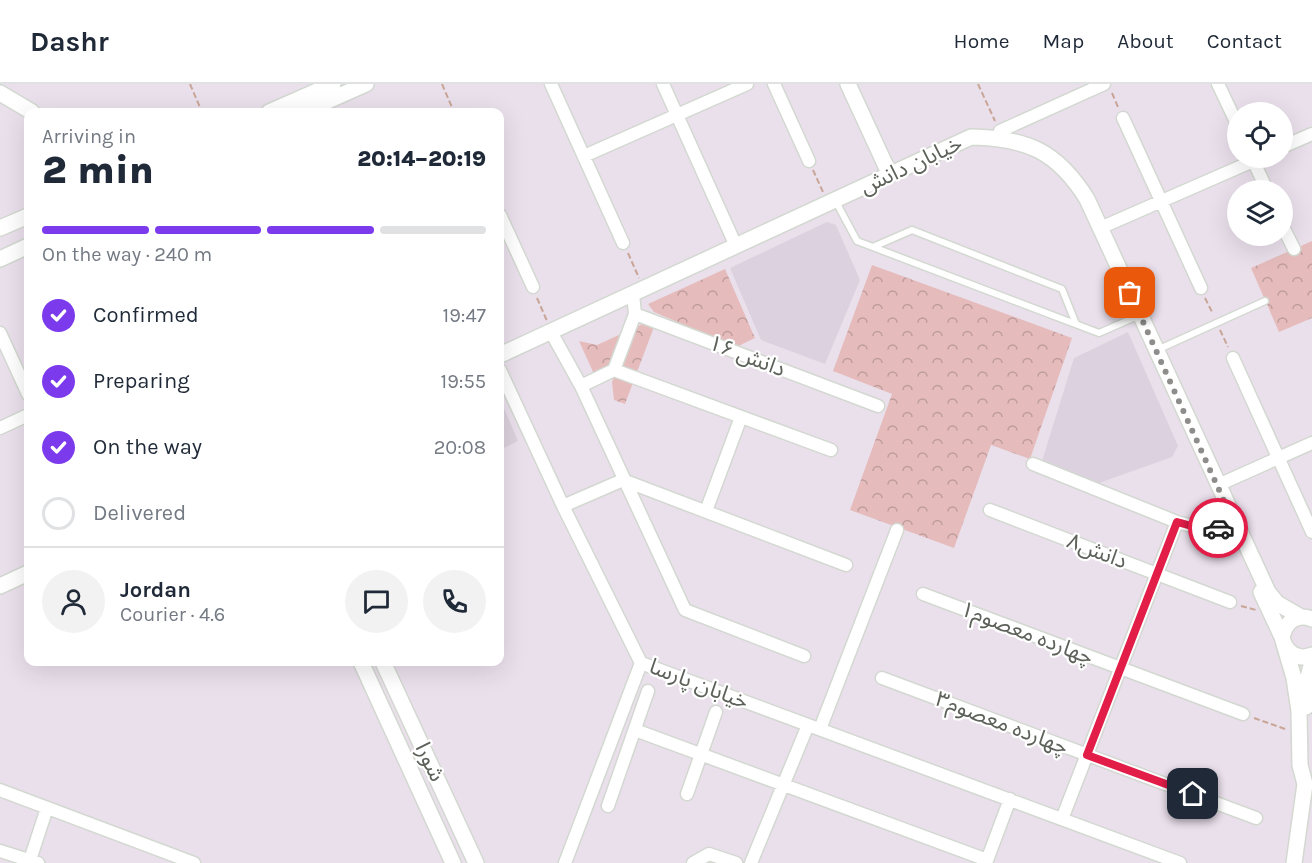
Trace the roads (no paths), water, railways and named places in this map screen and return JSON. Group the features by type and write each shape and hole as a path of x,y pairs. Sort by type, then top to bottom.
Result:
{"street":[{"path":"278,108 333,84"},
{"path":"312,108 366,84"},
{"path":"552,84 623,243"},
{"path":"663,84 736,246"},
{"path":"584,156 747,84"},
{"path":"774,84 809,161"},
{"path":"848,84 890,175"},
{"path":"1000,131 1106,84"},
{"path":"1218,84 1227,103"},
{"path":"0,93 26,108"},
{"path":"15,101 32,108"},
{"path":"1123,118 1201,288"},
{"path":"1293,142 1312,134"},
{"name":"خیابان دانش","path":"504,353 971,137 1003,137 1028,144 1053,157 1073,178 1100,228 1234,523 1268,592 1277,603 1309,617"},
{"path":"1100,228 1233,168"},
{"path":"1,227 24,218"},
{"path":"504,224 533,287"},
{"path":"0,259 24,248"},
{"path":"581,386 614,370 635,314 638,291"},
{"name":"دانش ۱۶","path":"635,314 878,406"},
{"path":"551,332 581,386 623,480 686,610 804,656"},
{"path":"0,333 24,385"},
{"path":"1233,358 1312,532"},
{"path":"614,370 831,450"},
{"name":"خیابان پارسا","path":"504,379 563,506 641,663 1180,863"},
{"path":"0,428 24,417"},
{"path":"706,511 741,417"},
{"path":"1218,485 1312,443"},
{"path":"1033,464 1177,522 1210,531 1234,523"},
{"path":"563,506 623,480 846,565"},
{"name":"دانش۸","path":"990,510 1230,602"},
{"path":"1062,819 1177,522"},
{"name":"خیابان دانش","path":"1234,523 1234,537 1283,640 1294,678 1300,765 1305,784"},
{"path":"753,863 784,784 814,727 897,530"},
{"path":"2,581 24,574"},
{"name":"چهارده معصوم۱","path":"923,594 1243,714"},
{"path":"1309,617 1288,623 1283,640 1294,655 1301,657 1312,655"},
{"path":"1294,863 1305,784 1310,765 1306,685 1312,662"},
{"path":"565,863 641,663"},
{"name":"شورا","path":"363,666 453,863"},
{"name":"شورا","path":"385,666 476,863"},
{"name":"چهارده معصوم۳","path":"882,678 1256,818"},
{"path":"608,806 648,691"},
{"path":"687,794 716,712"},
{"path":"635,730 986,861 1010,799"},
{"path":"0,790 178,860 194,863"},
{"path":"0,850 32,862 47,808"},
{"path":"693,863 709,854 736,863"}],"lane":[{"path":"831,202 857,241 1099,333 1140,315"},
{"path":"873,247 912,230 1062,289 1076,324"},
{"path":"1156,350 1265,301"}]}
